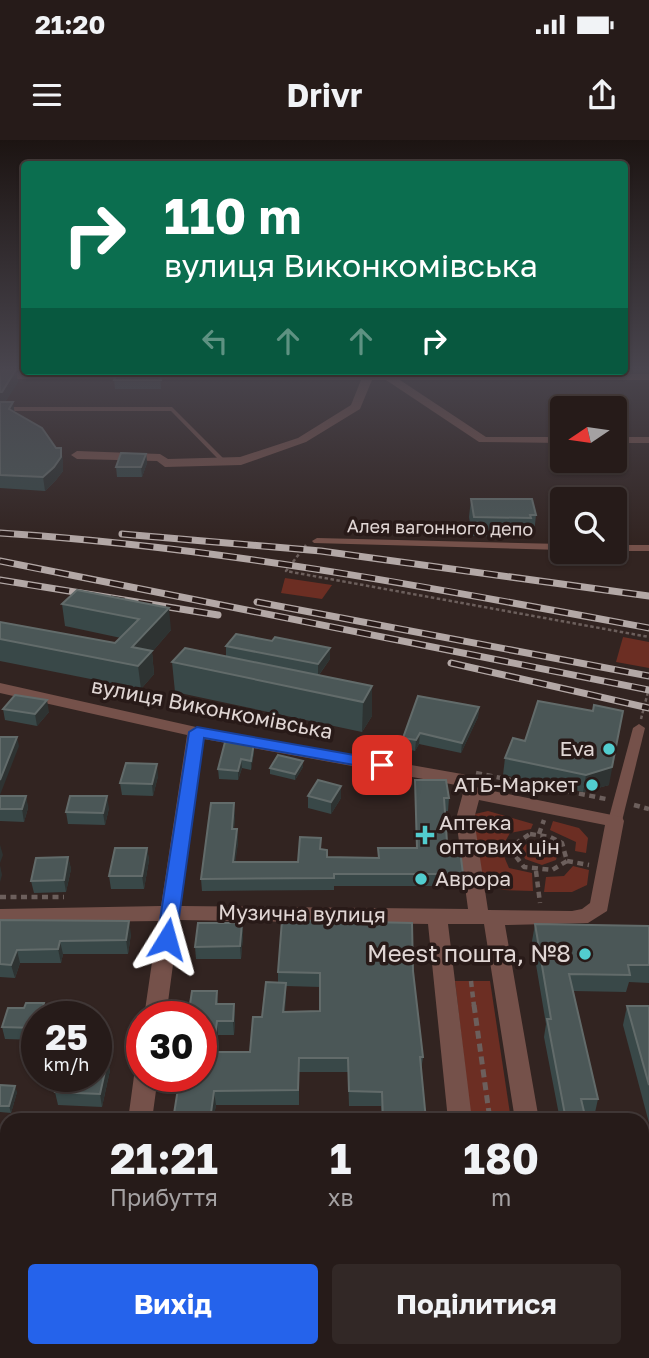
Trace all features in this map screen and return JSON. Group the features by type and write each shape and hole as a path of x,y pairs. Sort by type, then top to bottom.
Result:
{"street":[{"path":"77,455 160,458 165,463 241,461 302,440 322,428"},
{"path":"465,428 483,440 550,440"},
{"path":"627,440 649,440"},
{"name":"Алея вагонного депо","path":"317,541 550,547"},
{"path":"627,548 649,548"},
{"name":"вулиця Виконкомівська","path":"0,688 197,732 467,786 618,812"},
{"path":"618,812 639,728"},
{"path":"157,1001 197,732"},
{"path":"467,786 465,819 469,849 486,916 526,1113"},
{"name":"Музична вулиця","path":"0,916 170,913 541,918 588,916 600,906 618,812"},
{"path":"437,915 459,1113"},
{"path":"140,1113 143,1092"}],"lane":[{"path":"190,428 223,461"}],"path":[{"path":"317,541 309,541 286,571 649,637"},
{"path":"639,728 649,688"},
{"path":"467,786 474,772 618,812"},
{"path":"530,834 548,835 562,843 568,854 562,866 536,870 519,863 512,851 517,840 530,834"},
{"path":"469,849 512,851"},
{"path":"536,870 541,918"},
{"path":"471,981 489,1113"}],"shaded area":[{"path":"285,578 332,585 322,599 281,593"},
{"path":"623,637 649,642 649,668 616,662"},
{"path":"488,811 533,824 531,829 510,833 502,847 476,847 475,814"},
{"path":"553,821 579,828 588,838 586,853 575,851 576,842 550,830"},
{"path":"534,840 552,844 558,852 556,860 542,865 525,859 521,847"},
{"path":"503,854 509,868 532,873 533,891 504,890 483,881 479,855"},
{"path":"573,866 589,870 587,885 572,892 544,892 546,877 564,876"},
{"path":"455,981 490,981 510,1113 470,1113"}],"building":[{"path":"0,428 42,428 56,448 61,448 61,457 43,477 0,475"},
{"path":"121,453 146,454 141,467 116,467"},
{"path":"471,499 532,499 536,515 530,515 531,518 474,517"},
{"path":"77,590 169,608 132,647 152,651 138,666 0,639 0,622 115,643 139,619 62,604"},
{"path":"236,634 272,641 275,637 330,648 318,664 226,646"},
{"path":"185,648 372,686 363,702 172,662"},
{"path":"15,695 47,700 35,714 3,709"},
{"path":"418,696 479,707 462,743 420,733 416,740 403,738"},
{"path":"538,701 593,711 594,705 623,711 612,767 586,775 505,758 513,738 525,741"},
{"path":"0,737 17,737 0,780"},
{"path":"225,742 254,743 251,761 241,759 238,771 218,769"},
{"path":"278,755 303,761 295,774 270,768"},
{"path":"126,763 157,764 152,784 120,783"},
{"path":"318,780 341,786 331,802 308,796"},
{"path":"415,780 446,780 449,798 444,798 447,842 459,842 463,874 334,874 334,878 201,879 211,803 234,803 232,829 237,829 233,862 298,862 300,837 321,838 320,849 327,850 327,857 379,858 378,848 417,848"},
{"path":"0,796 26,796 22,809 0,809"},
{"path":"70,796 107,796 103,813 66,812"},
{"path":"115,848 147,848 142,876 109,876"},
{"path":"68,857 64,880 31,881 36,858"},
{"path":"0,920 129,921 126,940 60,941 58,949 17,950 11,965 0,964"},
{"path":"282,920 412,923 413,971 423,1057 420,1057 425,1113 383,1113 382,1092 349,1091 348,1058 299,1058 298,1090 217,1091 217,1052 250,1052 253,1017 262,1017 266,982 286,983 283,1012 320,1011 320,973 278,972"},
{"path":"198,923 242,923 240,946 195,947"},
{"path":"535,924 649,926 649,965 628,965 630,975 569,974 598,1099 581,1099 584,1113 565,1113 547,1019 551,1019"},
{"path":"192,991 217,991 216,1001 190,1001"},
{"path":"217,1004 234,1004 233,1021 217,1021"},
{"path":"627,1006 649,1006 649,1085"},
{"path":"8,1008 21,1008 21,1028 2,1027"},
{"path":"0,1085 15,1086 9,1106 0,1106"},
{"path":"55,1092 100,1092 100,1094"},
{"path":"177,1092 214,1092 211,1113 174,1113"}],"railway":[{"path":"0,533 82,539 245,559 406,584 649,628"},
{"path":"122,534 321,551 649,596"},
{"path":"0,561 649,690"},
{"path":"0,580 218,615"},
{"path":"257,602 649,676"},
{"path":"451,663 649,708"}],"place":[{"name":"Eva","path":"609,749"},
{"name":"АТБ-Маркет","path":"592,785"},
{"name":"Аптека оптових цін","path":"425,835"},
{"name":"Аврора","path":"421,879"},
{"name":"Meest пошта, №8","path":"585,954"}],"route":[{"path":"167,939 197,732 382,765"}]}
